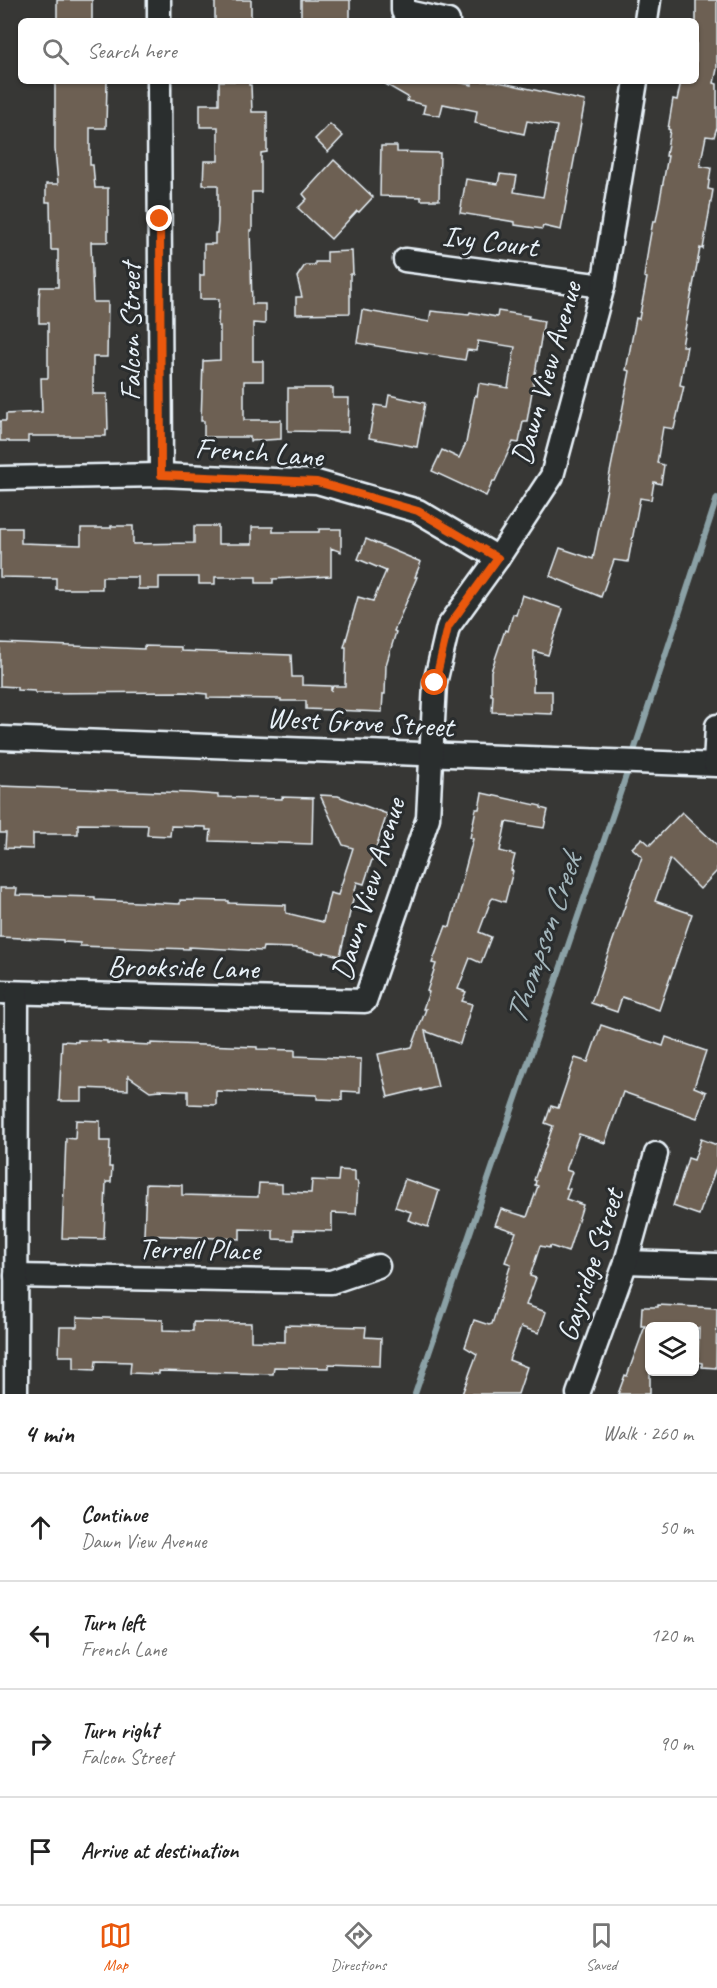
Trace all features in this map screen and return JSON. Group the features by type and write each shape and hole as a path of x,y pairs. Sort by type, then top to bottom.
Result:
{"street":[{"path":"159,0 159,18"},
{"path":"646,18 649,0"},
{"path":"403,6 439,18"},
{"name":"Falcon Street","path":"159,84 161,475"},
{"name":"Dawn View Avenue","path":"365,1002 428,818 435,683 448,627 498,558 552,476 603,285 636,84"},
{"name":"Ivy Court","path":"405,260 603,285"},
{"name":"French Lane","path":"0,478 161,475 317,482 418,511 498,558"},
{"path":"716,764 717,726"},
{"name":"West Grove Street","path":"0,738 301,748 430,756 716,764"},
{"path":"9,992 16,1276 16,1394"},
{"name":"Brookside Lane","path":"9,992 365,1002"},
{"name":"Gayridge Street","path":"578,1394 626,1262 656,1154"},
{"path":"626,1262 717,1265"},
{"name":"Terrell Place","path":"16,1276 331,1282 378,1266"}],"building":[{"path":"57,0 92,0 92,18 57,18"},
{"path":"215,0 251,0 251,18 215,18"},
{"path":"301,0 350,0 350,18 301,18"},
{"path":"696,0 717,0 717,69 714,83 717,84 717,127 714,137 706,136 700,166 711,168 708,189 713,190 682,346 687,346 680,385 684,386 674,429 663,427 657,463 664,465 661,484 654,482 651,500 640,498 628,562 614,560 601,597 550,576 560,548 593,559 630,371 626,370 636,318 639,319 647,278 644,277 648,249 653,221 656,221 668,156 666,156 670,130 668,129 673,99 677,100 680,84 699,84 699,18 696,18"},
{"path":"55,84 107,84 106,128 90,128 90,165 93,165 95,188 108,188 108,242 91,242 93,302 108,302 107,357 93,357 93,394 107,394 108,430 106,430 106,436 28,436 28,442 0,441 0,421 6,421 6,414 42,412 41,378 48,378 48,323 39,323 40,287 58,287 58,250 51,250 50,202 46,202 46,184 58,184 55,149"},
{"path":"219,84 249,84 251,85 252,112 267,112 267,152 261,153 261,192 252,192 252,230 250,230 252,304 265,304 265,324 253,323 253,361 263,361 263,381 244,381 244,420 281,420 281,439 250,441 250,437 204,437 204,421 201,421 203,361 220,360 220,326 218,326 219,299 200,299 200,275 204,275 204,244 215,244 218,222 218,185 203,185 204,161 218,161 218,127 200,127 200,104 219,104"},
{"path":"385,84 508,84 585,101 561,230 543,226 542,229 515,225 515,222 460,213 466,179 498,184 500,174 517,176 514,192 543,197 557,126 527,121 524,134 475,123 477,111 443,104 440,116 423,113 425,105 407,101 408,97"},
{"path":"330,124 343,136 328,152 315,139"},
{"path":"381,146 397,146 397,152 440,153 439,200 380,196"},
{"path":"334,160 373,197 331,239 298,208 307,199 303,194"},
{"path":"352,251 350,313 296,314 296,297 302,297 297,277 305,265 327,262 327,252"},
{"path":"362,310 429,322 431,311 469,315 470,312 497,317 498,311 544,321 527,421 523,421 519,443 513,442 486,496 432,471 442,450 459,458 466,443 479,383 508,388 515,347 478,341 476,351 467,350 465,360 357,343"},
{"path":"288,388 333,388 333,398 349,398 348,432 288,431"},
{"path":"389,395 425,403 417,447 369,438 375,405 387,407"},
{"path":"111,526 133,526 133,544 194,543 194,526 218,526 218,544 252,544 252,527 273,527 273,532 319,532 319,529 341,529 341,552 331,548 331,576 273,579 273,583 256,583 256,577 215,577 215,584 199,584 199,577 159,577 159,589 138,589 138,577 102,577 102,589 56,589 56,578 0,577 0,528 21,528 21,543 81,545 81,528 111,528"},
{"path":"366,539 421,562 394,631 396,632 386,665 382,712 306,709 306,701 207,698 207,694 185,692 35,693 35,691 17,690 17,687 0,686 0,643 144,649 144,646 181,647 181,651 291,655 292,677 302,677 302,685 331,686 331,691 333,686 345,686 346,647 344,647 358,597 373,601 386,571 358,559"},
{"path":"522,595 563,609 548,655 534,651 533,691 552,691 552,714 492,712 491,671 505,630 508,631 513,614 516,615"},
{"path":"0,786 190,793 218,795 218,797 313,798 312,844 210,841 211,830 206,830 206,827 171,826 170,836 147,835 148,825 78,824 78,834 33,834 33,849 5,848 6,833 0,833"},
{"path":"482,793 541,806 548,810 544,828 506,822 500,851 515,855 511,870 513,871 505,902 493,898 491,900 479,932 491,937 481,963 470,958 458,989 466,992 462,1001 472,1004 460,1044 425,1031 438,1087 388,1097 378,1054 412,1047 426,1009 423,1009 436,964 432,963 446,926 450,927 473,839 470,838 476,809 479,809"},
{"path":"320,795 338,796 387,814 364,884 357,882 340,956 295,948 263,947 262,951 189,947 189,949 161,949 80,946 80,943 63,942 63,940 0,937 0,888 17,888 16,895 95,897 95,900 180,904 180,900 229,901 229,903 286,905 286,913 323,922 330,893 338,895 353,848 343,845"},
{"path":"682,812 717,845 717,871 700,889 670,859 655,901 692,914 659,1010 622,997 617,1012 591,1003 642,857 632,848 642,838 650,845"},
{"path":"601,1025 663,1046 666,1037 706,1051 694,1087 706,1092 697,1118 623,1092 605,1143 579,1134 566,1170 572,1172 566,1188 570,1189 566,1199 583,1205 568,1252 550,1246 549,1248 540,1246 530,1276 536,1278 526,1305 546,1312 539,1333 521,1327 509,1360 527,1367 518,1394 462,1394 477,1354 465,1347 474,1320 492,1324 511,1264 505,1262 516,1232 495,1225 501,1209 527,1217 538,1186 535,1185 534,1180 553,1126 545,1123 551,1106 558,1108 575,1058 588,1062"},
{"path":"78,1040 151,1045 151,1043 257,1047 257,1049 295,1050 295,1056 361,1059 360,1092 342,1091 342,1100 317,1099 317,1095 216,1091 216,1105 188,1104 188,1091 150,1091 128,1076 128,1090 82,1088 82,1101 59,1101 62,1041 78,1042"},
{"path":"76,1120 100,1121 100,1141 110,1141 109,1167 112,1167 111,1182 106,1182 104,1239 62,1238 66,1138 75,1139"},
{"path":"701,1139 717,1145 717,1165 699,1215 673,1206 688,1158 694,1160"},
{"path":"339,1170 355,1171 355,1181 358,1184 356,1214 332,1213 332,1231 294,1230 294,1240 273,1239 273,1230 240,1229 240,1239 144,1235 146,1184 182,1185 182,1195 258,1197 259,1183 282,1184 282,1192 311,1193 312,1180 338,1181"},
{"path":"405,1179 439,1191 428,1227 408,1220 411,1212 395,1207"},
{"path":"658,1305 717,1308 716,1368 702,1367 702,1363 699,1362 699,1322 645,1322 645,1326 641,1326 642,1307 658,1307"},
{"path":"77,1317 163,1320 163,1330 193,1331 193,1322 251,1323 251,1341 285,1342 285,1325 366,1327 365,1337 381,1338 380,1366 329,1364 329,1368 274,1367 273,1374 159,1371 159,1374 130,1373 131,1362 96,1361 95,1370 74,1369 74,1356 59,1356 60,1327 77,1327"},
{"path":"645,1326 645,1376 650,1376 650,1394 618,1394 625,1375 627,1376"}],"waterway":[{"name":"Thompson Creek","path":"632,757 717,498"},
{"name":"Thompson Creek","path":"415,1394 629,767"}],"route":[{"path":"160,219 161,475 317,482 418,511 498,558 448,627 435,683"}]}
